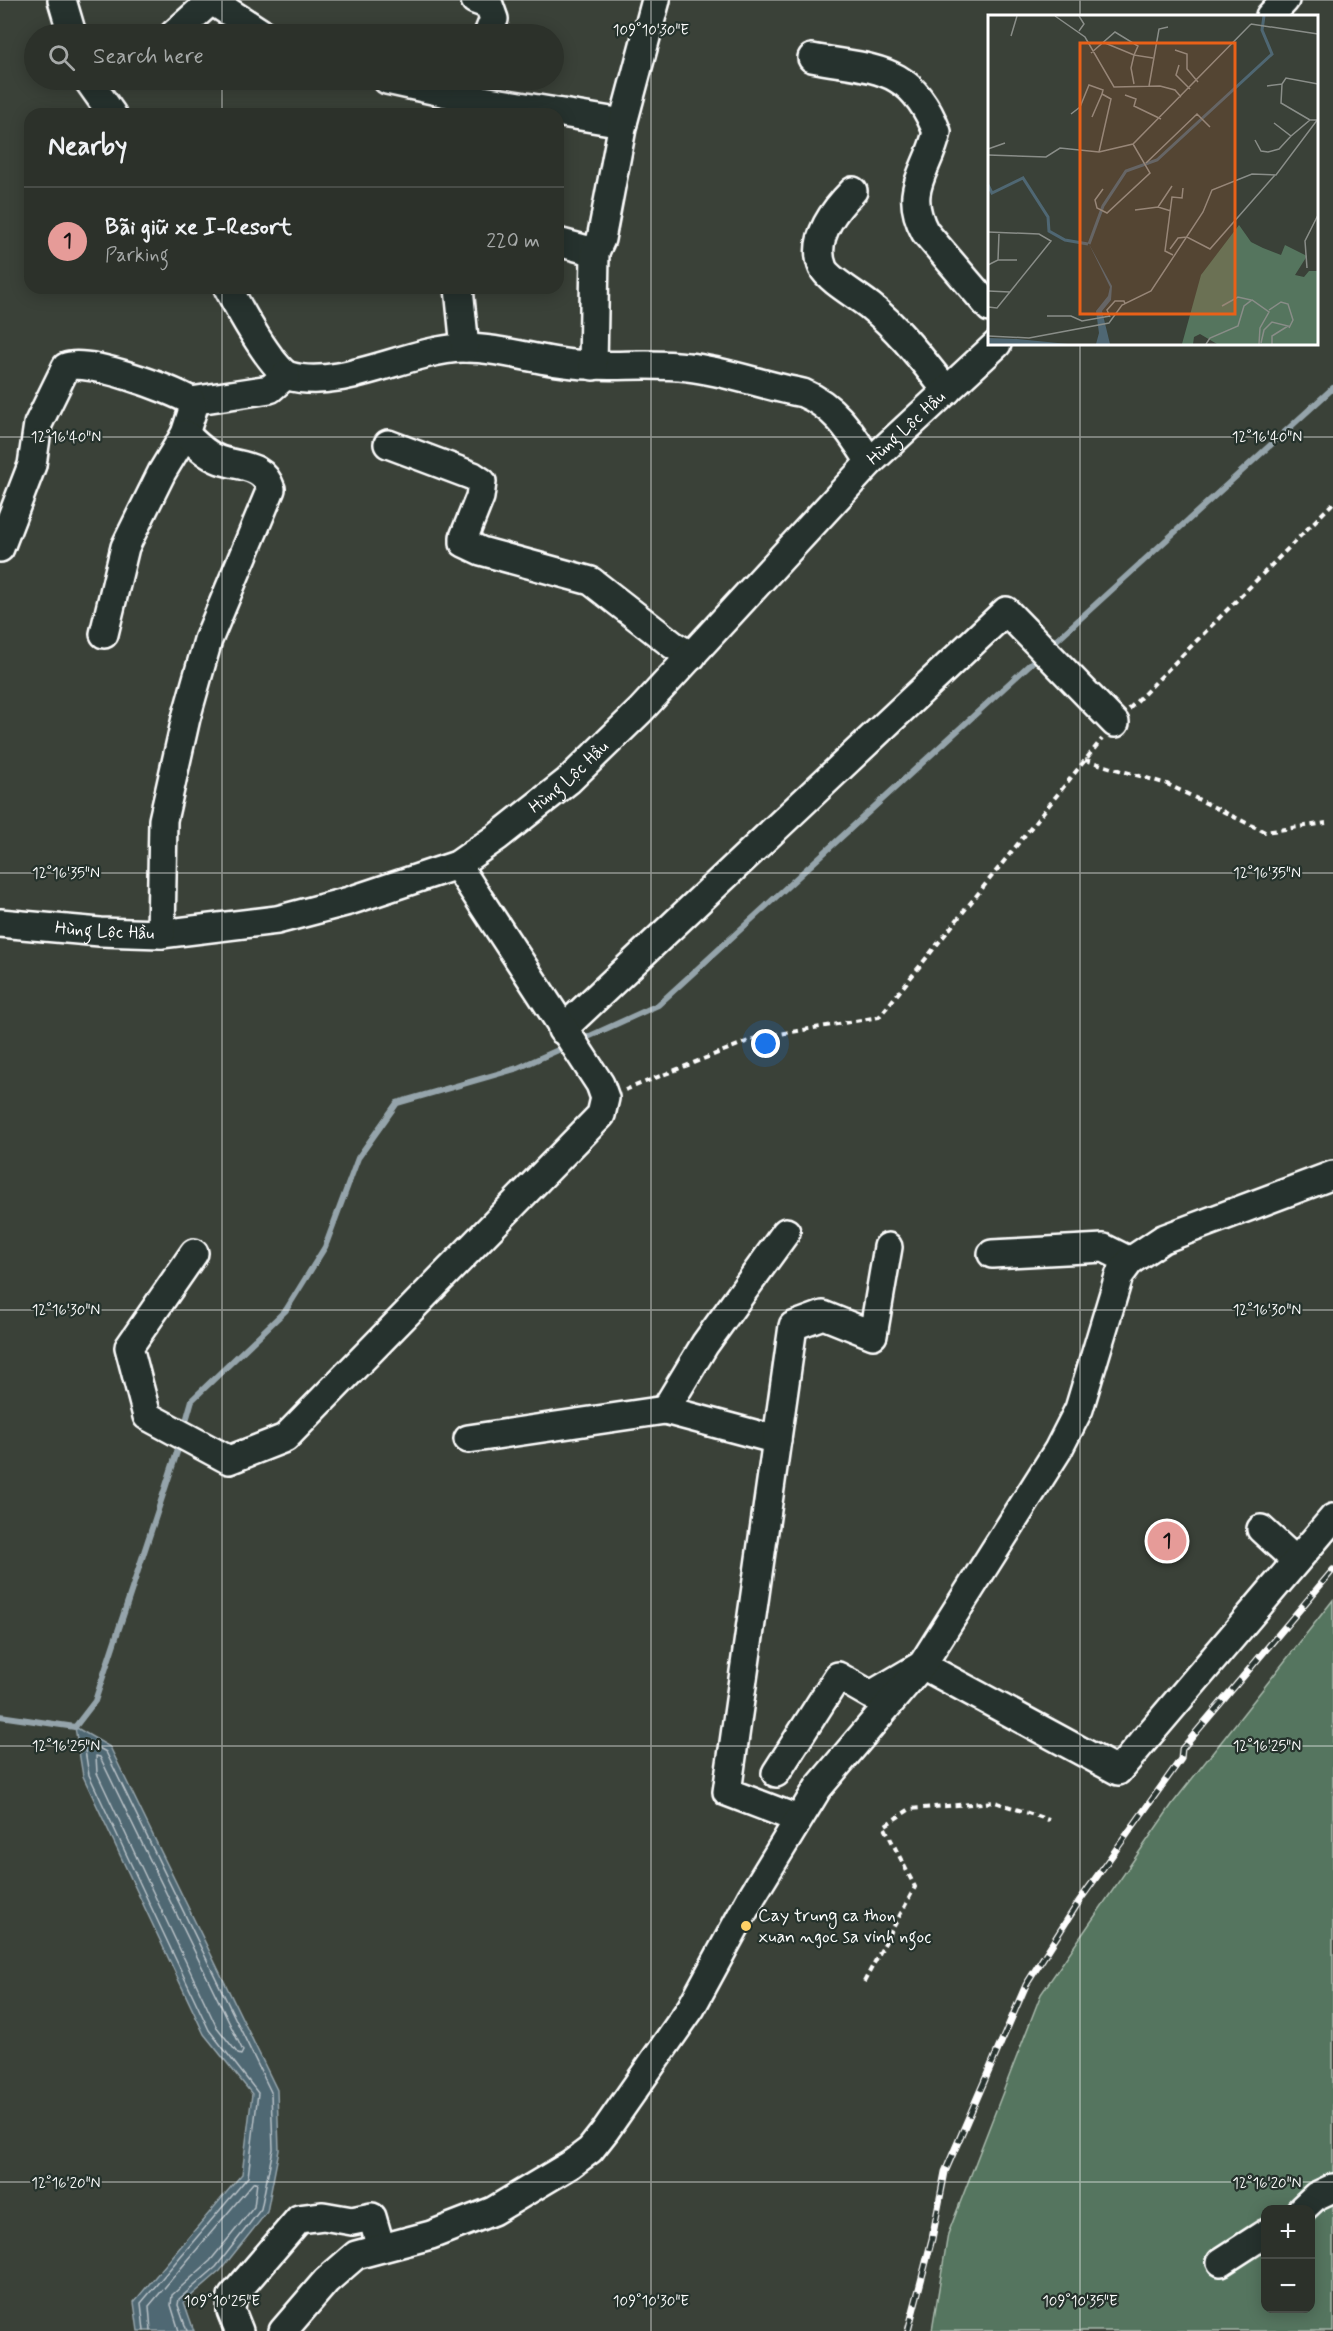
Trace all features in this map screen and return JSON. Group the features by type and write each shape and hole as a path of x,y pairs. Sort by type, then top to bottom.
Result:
{"street":[{"path":"62,0 69,24"},
{"path":"185,24 212,0 248,24"},
{"path":"475,0 489,5 494,19 492,24"},
{"path":"593,366 595,252 601,239 623,123 656,0"},
{"path":"1271,15 1285,0"},
{"path":"812,58 887,72 920,96 937,132 918,179 914,201 918,220 925,232 988,306"},
{"path":"99,90 109,108"},
{"path":"433,90 532,108"},
{"path":"564,113 623,123"},
{"path":"853,191 834,213 821,241 820,259 824,271 882,316 948,391"},
{"path":"564,244 595,252"},
{"path":"232,294 267,353 286,375 304,380 351,375 385,366 410,356 465,348 593,366 688,367 803,393 832,409 870,462"},
{"path":"460,294 465,348"},
{"name":"Hùng Lộc Hầu","path":"0,923 161,934 277,920 349,902 457,865 497,837 568,781 640,711 870,462 996,345"},
{"path":"0,548 32,465 38,423 66,367 85,364 174,391 191,400 270,389 286,375"},
{"path":"104,634 130,536 162,472 185,434 194,409 191,400"},
{"path":"161,934 163,820 186,718 222,604 271,489 268,479 256,468 220,460 204,452 185,434"},
{"path":"388,444 473,476 482,482 480,497 464,537 465,543 481,551 591,581 673,645 692,656"},
{"path":"562,1030 1006,611 1115,723"},
{"path":"194,1253 129,1347 147,1416 229,1460 285,1438 601,1115 602,1091 457,865"},
{"path":"283,2331 326,2281 356,2255 431,2235 493,2211 555,2176 590,2150 691,2008 798,1819 818,1788 922,1665 1058,1450 1079,1409 1119,1276 1130,1261 1163,1239 1333,1175"},
{"path":"665,1410 705,1344 786,1232"},
{"path":"798,1819 727,1792 793,1326 823,1315 873,1335 888,1247"},
{"path":"992,1254 1104,1248 1130,1261"},
{"path":"468,1439 665,1410 777,1440"},
{"path":"922,1665 1118,1771 1333,1518"},
{"path":"1261,1529 1296,1561"},
{"path":"776,1773 838,1676 872,1695 922,1665"},
{"path":"1306,2205 1316,2196 1333,2188"},
{"path":"239,2331 231,2311 232,2297 299,2219 323,2216 352,2221 372,2217 381,2248"},
{"path":"1221,2262 1261,2236"}],"path":[{"path":"602,1091 756,1038 879,1017 1115,723 1333,503"},
{"path":"1085,760 1167,784 1265,832 1326,823"},
{"path":"864,1982 915,1887 884,1826 910,1809 995,1802 1048,1820"}],"green space":[{"path":"1333,1600 1333,2331 932,2331 948,2234 1041,1994 1173,1803"}],"water":[{"path":"75,1727 110,1747 277,2090 279,2150 267,2212 220,2271 184,2302 194,2331 138,2331 134,2302 242,2174 252,2094 204,2034 83,1776"}],"waterway":[{"path":"1050,646 1333,388"},
{"path":"579,1041 658,1005 1040,655"},
{"path":"184,1428 192,1400 286,1310 325,1247 358,1158 397,1103 518,1068 567,1046"},
{"path":"75,1727 95,1701 181,1440"},
{"path":"0,1716 75,1727"}],"railway":[{"path":"908,2331 932,2239 945,2172 1026,1985 1080,1900 1181,1759 1182,1749 1333,1570"}],"place":[{"name":"Bãi giữ xe I-Resort","path":"1167,1541"},
{"name":"Cay trung ca thon xuan ngoc sa vinh ngoc","path":"746,1926"}]}
